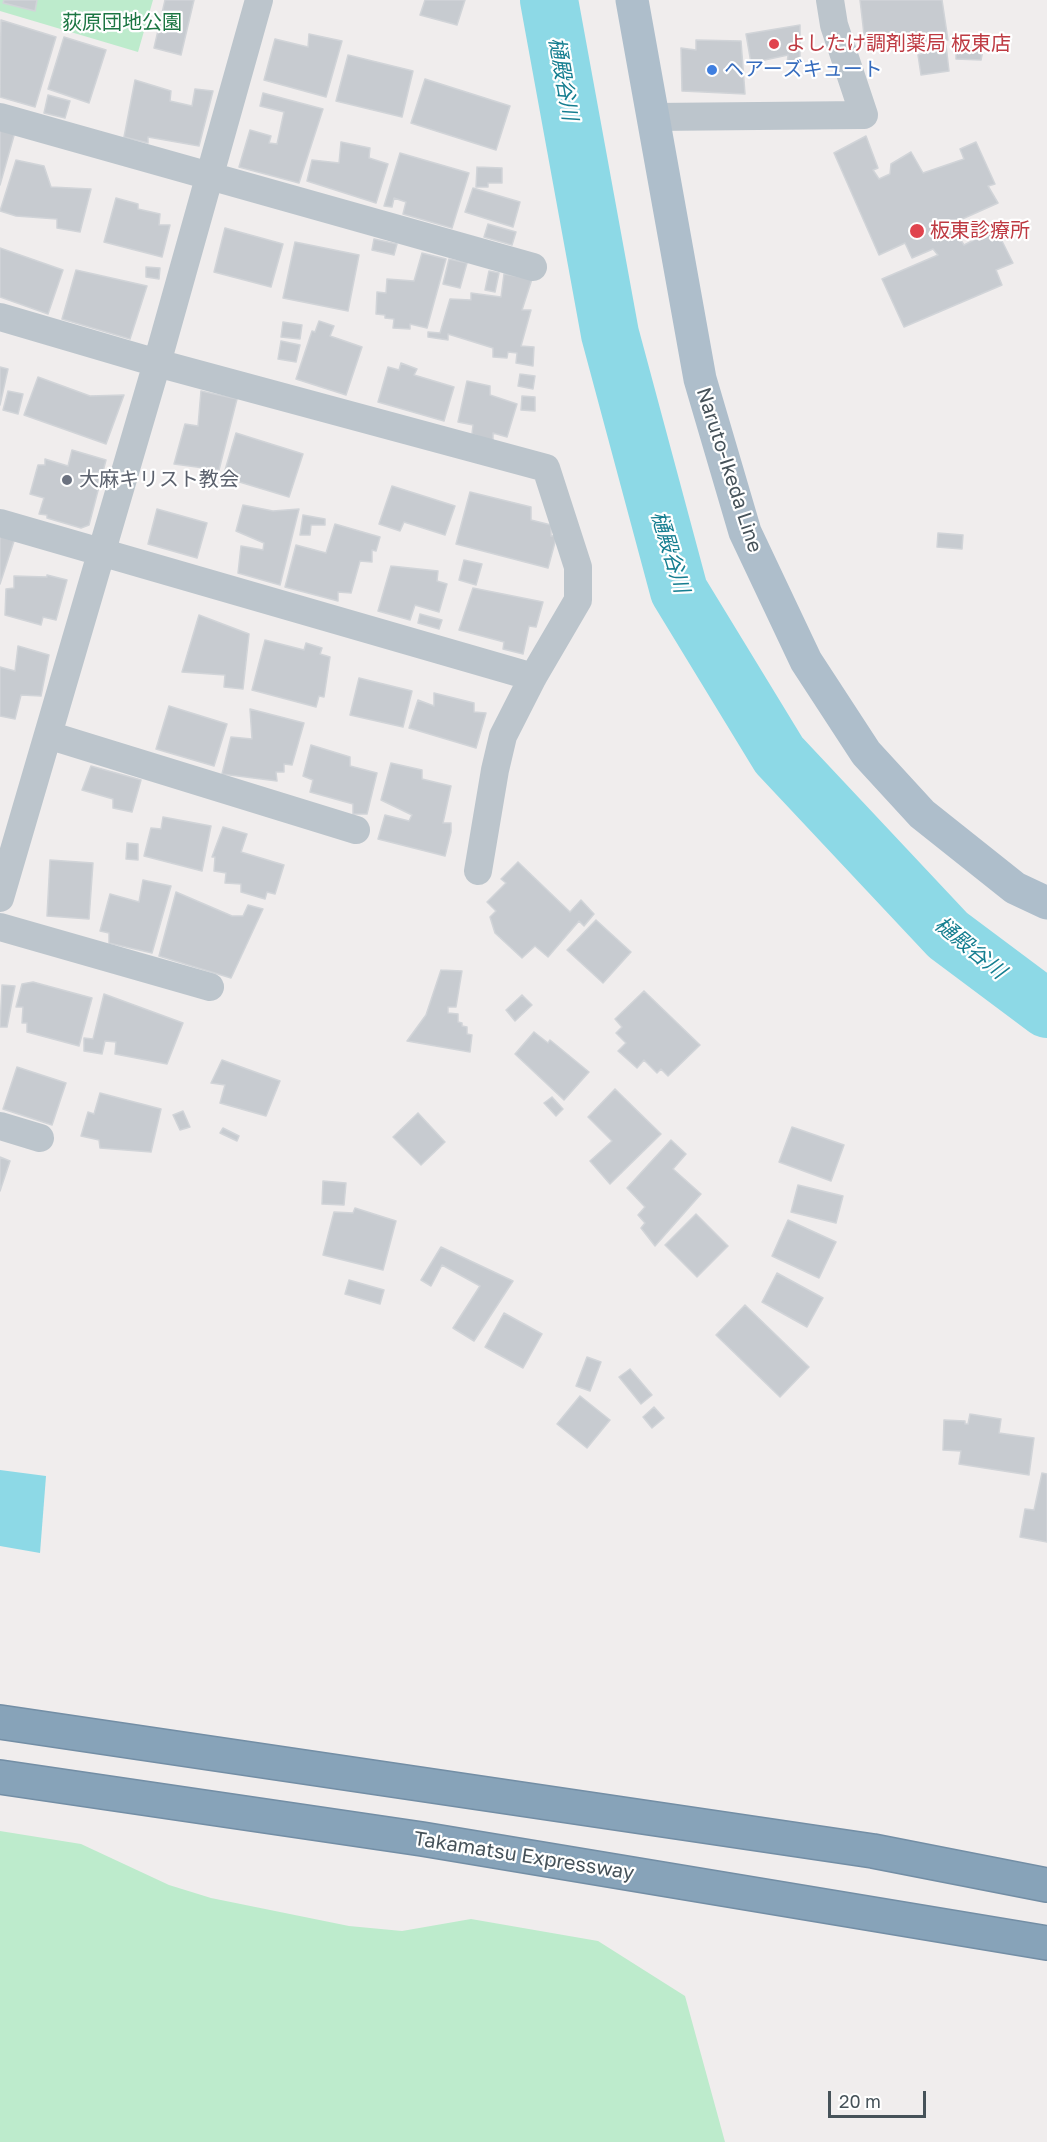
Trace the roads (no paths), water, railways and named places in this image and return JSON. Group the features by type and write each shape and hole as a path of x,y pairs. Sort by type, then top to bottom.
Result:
{"highway":[{"path":"0,1722 873,1851 1047,1885"},
{"name":"Takamatsu Expressway","path":"0,1777 422,1839 1047,1943"}],"main road":[{"name":"Naruto-Ikeda Line","path":"632,0 700,379 745,532 807,661 866,753 922,814 1015,888 1047,903"}],"street":[{"path":"0,898 157,363 259,0"},
{"path":"653,117 864,115 834,25 830,0"},
{"path":"0,117 533,267"},
{"path":"0,317 157,363 546,468 578,567 578,600 533,677 503,736 478,871"},
{"path":"0,523 533,677"},
{"path":"48,735 356,830"},
{"path":"0,927 210,987"},
{"path":"0,1126 40,1138"}],"water":[{"path":"0,1470 46,1476 40,1553 0,1546"}],"waterway":[{"name":"樋殿谷川","path":"549,0 610,334 679,591 779,755 948,935 1047,1009"}],"place":[{"name":"よしたけ調剤薬局 板東店","path":"774,44"},
{"name":"ヘアーズキュート","path":"712,70"},
{"name":"板東診療所","path":"917,231"},
{"name":"大麻キリスト教会","path":"67,480"}],"park label":[{"name":"荻原団地公園","path":"122,23"}]}
